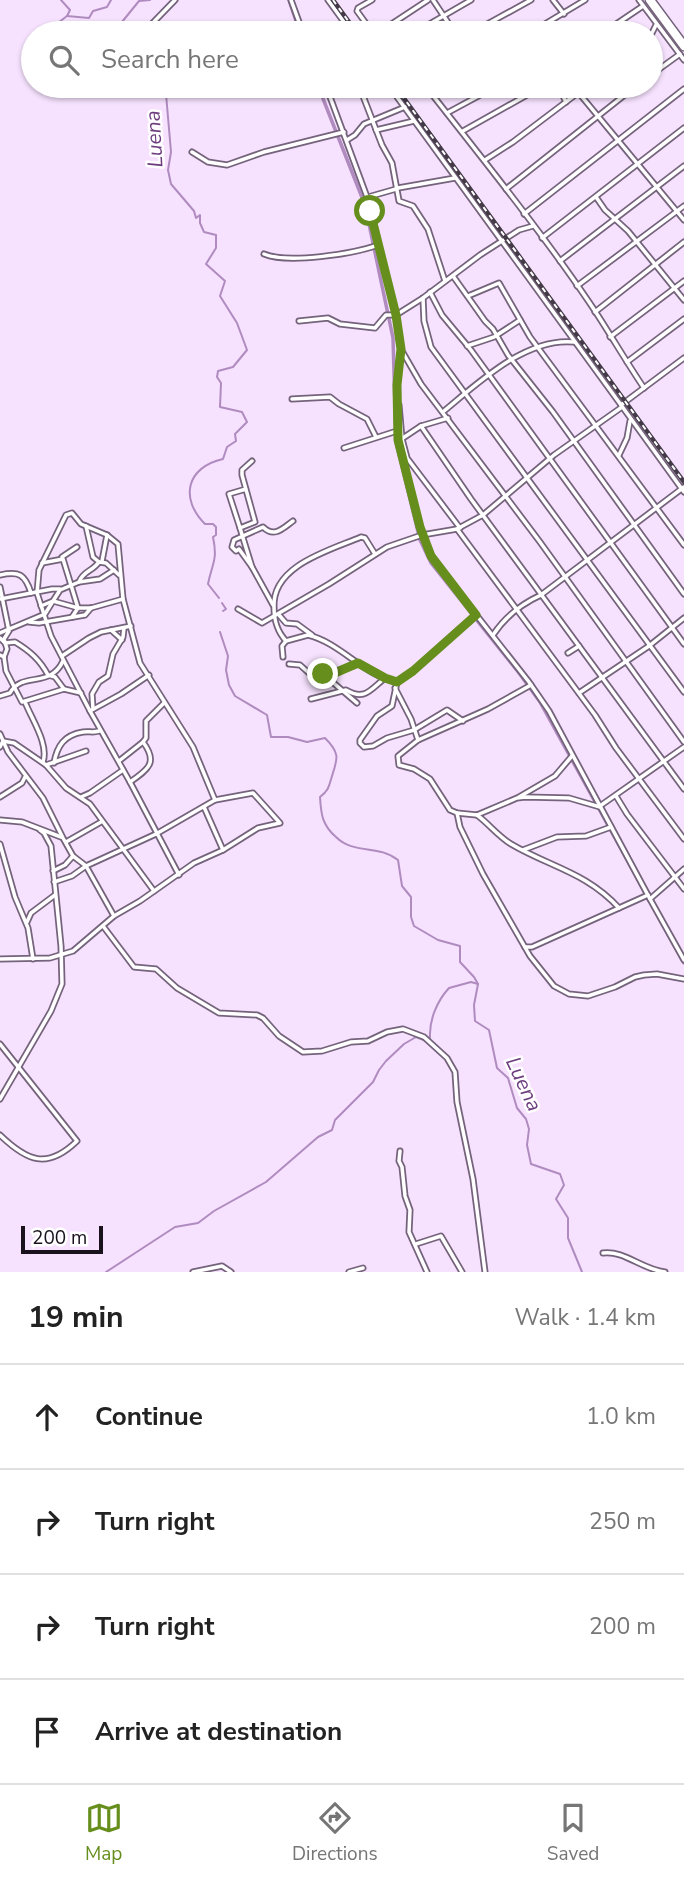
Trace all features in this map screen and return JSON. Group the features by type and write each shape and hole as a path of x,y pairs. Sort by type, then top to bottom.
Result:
{"main road":[{"path":"643,2 658,21"},
{"path":"663,27 682,50"}],"street":[{"path":"155,21 175,0"},
{"path":"291,0 299,21"},
{"path":"328,0 343,21"},
{"path":"365,21 358,8 372,0"},
{"path":"398,21 431,0 447,21"},
{"path":"433,21 471,0"},
{"path":"493,21 531,0"},
{"path":"553,0 564,14"},
{"path":"552,21 585,0"},
{"path":"618,21 643,2 654,21"},
{"path":"663,32 682,50 684,60"},
{"path":"663,65 682,50"},
{"path":"524,214 684,89"},
{"path":"331,98 367,198 396,315 401,349 397,385 397,431 410,461 684,839"},
{"path":"364,98 392,163 399,201 413,206 428,229 445,281"},
{"path":"398,98 683,490 541,595 517,609 503,621 493,635"},
{"path":"435,98 463,131 560,261 644,388"},
{"path":"447,113 474,98"},
{"path":"463,131 522,98"},
{"path":"564,98 566,102"},
{"path":"485,160 571,98"},
{"path":"583,98 684,220"},
{"path":"506,189 621,98"},
{"path":"347,140 357,134 362,126 405,107"},
{"path":"376,130 414,121"},
{"path":"542,237 684,128"},
{"path":"192,152 208,162 227,165 264,152 345,132"},
{"path":"560,261 684,166"},
{"path":"367,198 397,188 456,177"},
{"path":"596,197 684,300"},
{"path":"578,286 684,206"},
{"path":"299,321 328,318 340,324 374,329 385,316 396,315 423,298 480,254 519,230 533,226"},
{"path":"595,312 684,242"},
{"path":"264,254 275,258 297,259 378,245"},
{"path":"453,276 684,594"},
{"path":"610,337 684,281"},
{"path":"468,297 498,283 538,347 684,545"},
{"path":"430,292 442,315 489,375 684,644"},
{"path":"423,298 424,321 431,347 684,692"},
{"path":"467,346 497,336 520,320"},
{"path":"627,362 684,320"},
{"path":"444,411 511,359 559,341 574,342"},
{"path":"401,349 421,384 444,411 684,744 600,807"},
{"path":"238,609 262,624 396,543 458,529 482,515 527,477 684,358"},
{"path":"397,385 400,439 422,536 434,561 493,635 549,712 684,960"},
{"path":"292,399 330,397 367,419 376,437"},
{"path":"400,439 421,426 448,418"},
{"path":"619,455 627,438 630,419"},
{"path":"421,426 482,515 684,789"},
{"path":"344,447 397,431"},
{"path":"240,528 255,522 242,470 252,461"},
{"path":"246,489 229,494 252,567"},
{"path":"179,875 124,769 99,731 91,710 51,636 41,606 37,593 38,573 66,514 72,513 80,523 107,535 118,544 123,599 140,663 193,747 215,800"},
{"path":"274,607 252,567 239,550 236,551 232,547 234,540 263,527 267,532 275,533 293,521"},
{"path":"86,526 92,554 120,577"},
{"path":"79,582 84,573 100,561 107,535"},
{"path":"286,641 278,632 274,617 274,593 297,565 361,537 365,538 375,554"},
{"path":"42,563 62,557 77,547"},
{"path":"62,557 78,608 72,617"},
{"path":"2,599 52,589 60,590 79,582 101,578 114,570"},
{"path":"0,575 14,572 21,574 31,593"},
{"path":"0,587 9,631 4,639 6,649 2,656 13,685 21,701 25,702 40,734 44,764"},
{"path":"5,643 0,636 45,614 60,590"},
{"path":"41,606 53,601 78,608 91,608 123,599"},
{"path":"27,622 47,622 86,615 91,608"},
{"path":"279,614 286,623 298,624 396,684 418,740"},
{"path":"463,721 447,710 414,730 387,738 373,746 364,747 360,743 377,716 392,706 396,684 476,615"},
{"path":"579,693 649,646 684,618"},
{"path":"13,685 44,679 60,666 62,657 89,638 131,626"},
{"path":"91,710 92,694 99,682 107,677 124,628"},
{"path":"111,630 122,640"},
{"path":"284,657 282,646 286,641 304,634 314,636"},
{"path":"5,643 14,641 32,652 43,663 49,676"},
{"path":"568,653 579,646"},
{"path":"289,664 300,665 310,674 323,674 337,672 358,663"},
{"path":"323,674 356,703"},
{"path":"49,676 55,677 64,689"},
{"path":"91,710 149,676"},
{"path":"311,699 344,690 362,696 385,678"},
{"path":"0,696 10,693 13,685"},
{"path":"531,685 463,721 418,740 399,754 399,765 414,769 430,779 450,810 477,816 517,798 555,776 572,757"},
{"path":"25,702 64,689 81,694"},
{"path":"119,761 146,738 146,721 164,703"},
{"path":"51,771 58,747 64,739 85,732 99,731"},
{"path":"0,734 6,749 43,798 64,840 74,856 86,866 114,916"},
{"path":"3,741 15,743 44,764 66,788 95,810 101,822 154,891"},
{"path":"3,741 0,749 6,749"},
{"path":"131,782 145,771 152,759 143,741"},
{"path":"44,764 54,764 86,751"},
{"path":"81,797 124,769"},
{"path":"0,797 22,783 25,776"},
{"path":"0,959 62,956 79,948 114,916 194,863 223,850 258,828 280,823 253,793 215,800 156,834 86,866 56,884"},
{"path":"616,796 684,889"},
{"path":"517,798 569,798 600,807"},
{"path":"204,807 223,850"},
{"path":"457,813 460,827 474,857 525,947 550,983 577,995 591,995 644,975 657,974 684,979"},
{"path":"477,816 499,836 572,872 604,893 620,908"},
{"path":"0,820 22,821 64,840 101,822"},
{"path":"523,850 556,837 586,836 611,827"},
{"path":"0,1099 61,991 62,956 56,884 51,846 40,830"},
{"path":"0,844 26,923 33,959"},
{"path":"53,871 74,856"},
{"path":"0,864 7,862"},
{"path":"525,947 532,947 649,897 684,869"},
{"path":"26,923 30,913 55,895"},
{"path":"21,911 30,913"},
{"path":"103,926 134,967 156,969 177,988 219,1013 257,1015 263,1018 279,1036 303,1052 322,1051 403,1029 432,1042 452,1063 455,1072 457,1102 473,1179 485,1272"},
{"path":"0,1044 60,1123 77,1141 60,1154 41,1160 22,1154 0,1135"},
{"path":"400,1151 399,1161 410,1210 408,1227 427,1272"},
{"path":"415,1244 440,1236 463,1272"},
{"path":"603,1253 611,1252 651,1271 664,1272"},
{"path":"192,1272 223,1266 231,1272"},
{"path":"349,1272 363,1268"}],"waterway":[{"name":"Luena","path":"60,21 70,10 61,0"},
{"path":"67,16 89,18 93,11 107,7 111,0"},
{"path":"123,21 139,1 150,0"},
{"path":"289,0 296,21"},
{"name":"Luena","path":"166,98 171,152 168,170 171,184 194,211 196,218 200,215 204,232 216,235 216,248 206,264 225,281 220,296 237,323 247,350 233,367 218,371 217,377 221,383 220,407 242,412 247,422 235,434 236,441 227,447 223,459 201,469 191,485 192,504 197,514 205,524 213,524 216,527 216,535 213,537 215,557 208,584 219,598"},
{"path":"323,98 365,205 393,338 396,442 420,540 431,563 540,702 684,963"},
{"name":"Luena","path":"222,603 226,609 223,611"},
{"name":"Luena","path":"220,632 228,656 226,670 229,685 235,696 267,715 271,737 288,737 307,742 325,738 333,748 336,765 328,788 320,797 322,814 328,828 350,846 382,852 398,860 402,886 411,897 414,926 438,940 460,946 460,962 478,984 474,1005 475,1021 489,1030 497,1068 508,1078 517,1108 526,1119 531,1164 560,1174 564,1185 556,1199 568,1218 568,1238 582,1272"},
{"path":"106,1272 175,1227 198,1223 266,1182 318,1137 332,1130 335,1120 373,1082 386,1061 404,1044 416,1037 426,1041 430,1038 435,1011 449,988 471,982 478,984"}],"railway":[{"path":"333,0 348,21"},
{"path":"404,98 684,482"}],"route":[{"path":"323,674 337,672 358,663 390,681 397,682 476,615 431,556 420,527 398,440 397,385 401,349 396,315 370,211"}]}
